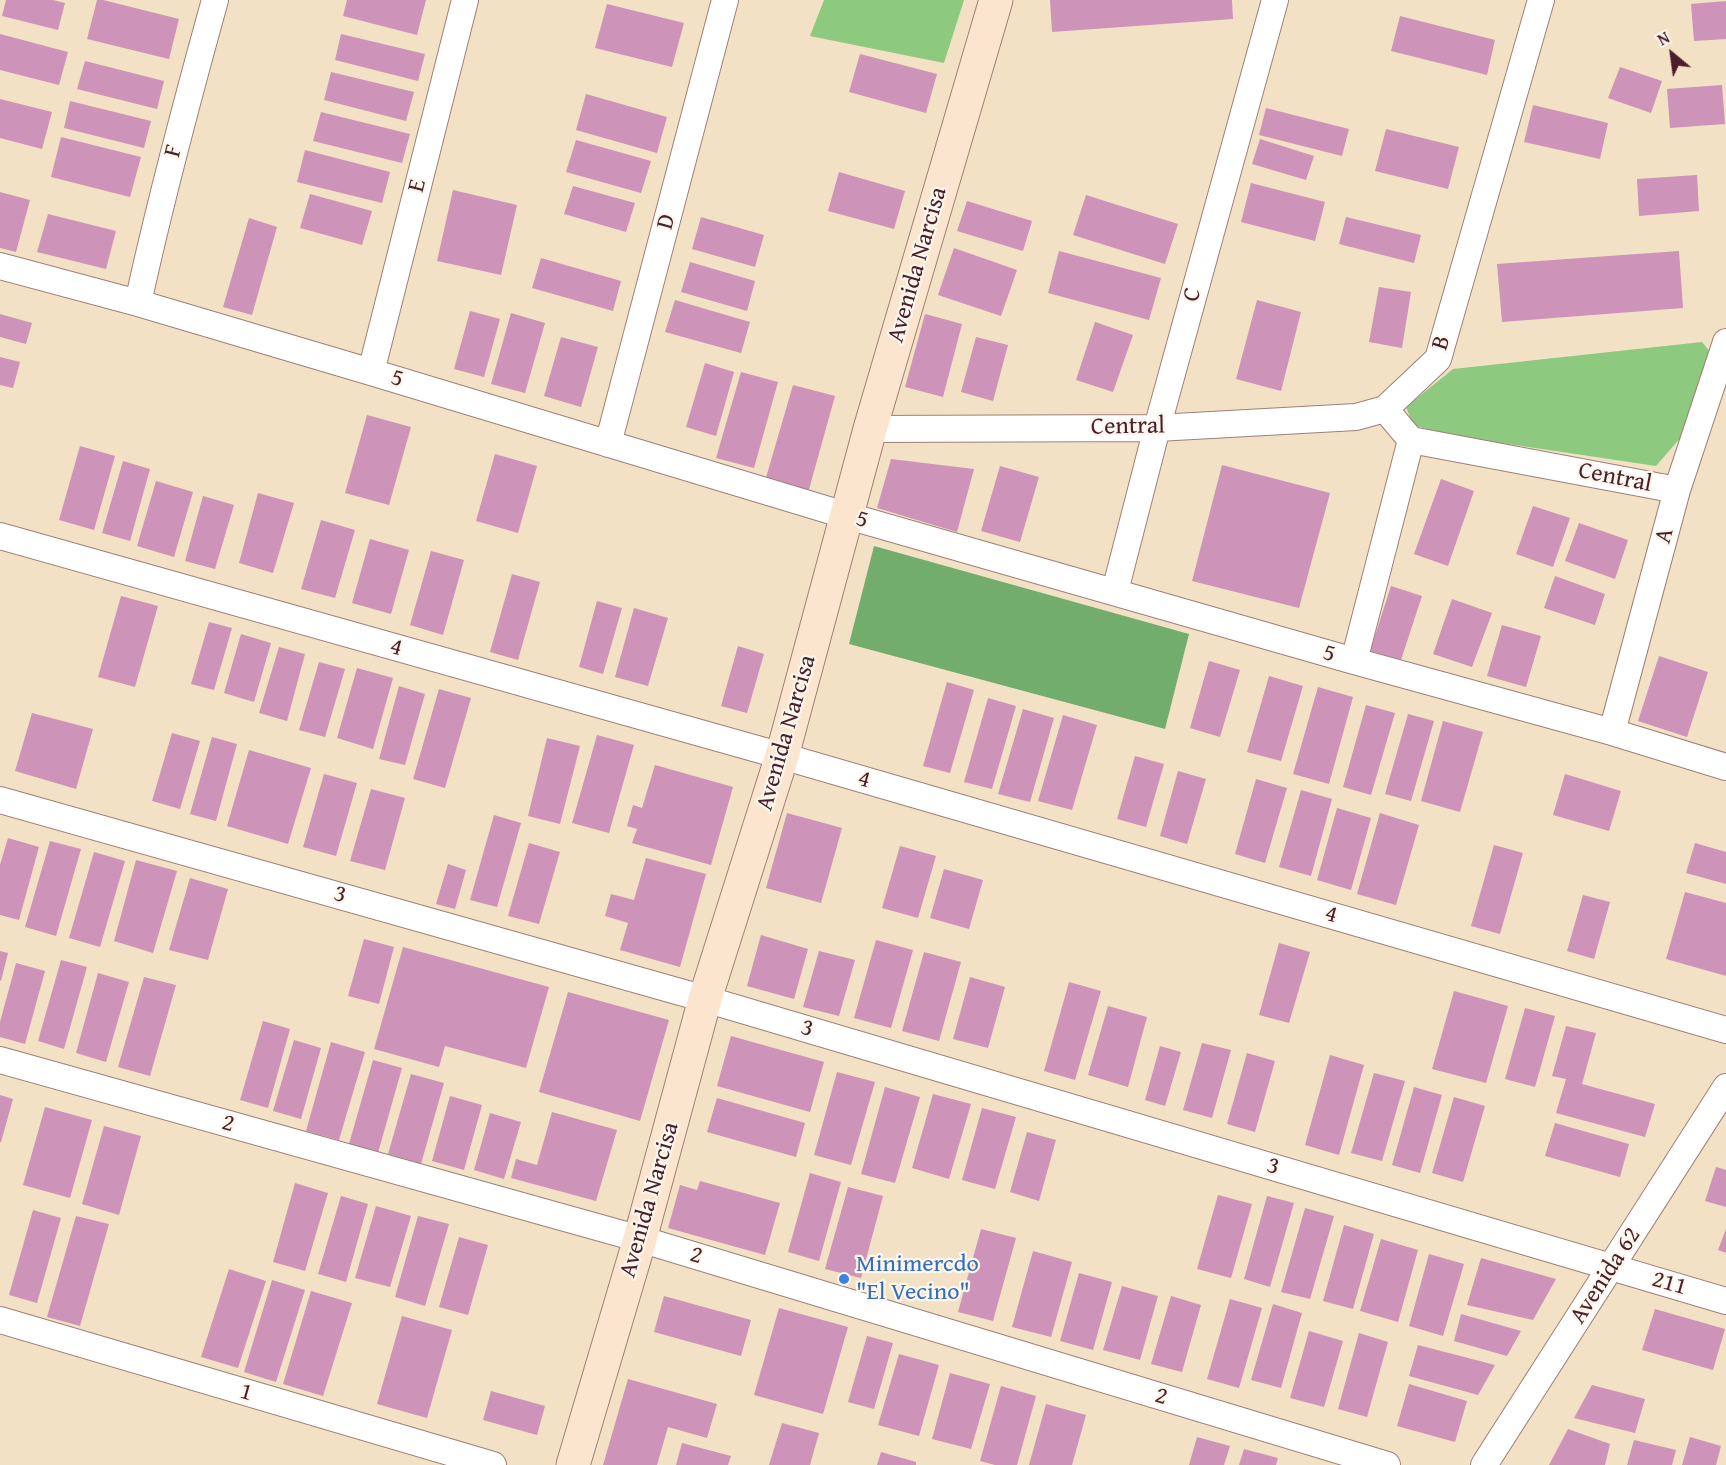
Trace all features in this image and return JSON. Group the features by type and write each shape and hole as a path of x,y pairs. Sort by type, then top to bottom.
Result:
{"street":[{"name":"F","path":"138,303 176,140 215,0"},
{"name":"E","path":"371,372 465,0"},
{"name":"D","path":"608,444 725,0"},
{"name":"Avenida Narcisa","path":"573,1465 640,1239 705,999 782,756 870,429 996,0"},
{"name":"C","path":"1115,591 1157,428 1275,0"},
{"name":"B","path":"1385,409 1438,359 1541,0"},
{"name":"5","path":"0,266 138,303 848,516 1354,661 1612,732 1726,767"},
{"name":"A","path":"1612,732 1677,490 1725,352"},
{"name":"Central","path":"870,429 1157,428 1356,417 1385,409"},
{"path":"1354,661 1410,440 1385,409"},
{"name":"Central","path":"1410,440 1677,490"},
{"name":"4","path":"0,536 782,756 1726,1030"},
{"name":"3","path":"0,800 705,999 1612,1268"},
{"name":"2","path":"0,1060 640,1239 1387,1465"},
{"name":"Avenida 62","path":"1484,1465 1726,1087"},
{"name":"211","path":"1612,1268 1726,1301"},
{"name":"1","path":"0,1320 493,1465"}],"green space":[{"path":"824,0 964,0 944,63 810,36"},
{"path":"1702,342 1711,353 1688,429 1656,466 1448,435 1413,425 1406,407 1453,369"},
{"path":"874,546 1189,634 1165,729 849,644"}],"building":[{"path":"6,0 53,0 65,3 58,30 2,16"},
{"path":"97,0 179,19 169,59 87,39"},
{"path":"347,0 426,0 417,35 343,16"},
{"path":"1050,0 1232,0 1233,19 1052,32"},
{"path":"1726,1 1726,39 1694,41 1691,4"},
{"path":"607,4 684,23 672,67 595,48"},
{"path":"1400,16 1495,40 1487,75 1391,51"},
{"path":"0,34 68,52 59,85 0,70"},
{"path":"341,34 425,54 418,81 335,60"},
{"path":"860,54 937,74 926,113 849,92"},
{"path":"85,61 164,81 157,109 77,89"},
{"path":"1620,67 1662,81 1651,113 1608,98"},
{"path":"331,72 414,92 406,121 324,100"},
{"path":"1722,85 1725,124 1670,128 1667,89"},
{"path":"586,94 667,117 657,153 576,130"},
{"path":"0,99 52,112 42,149 0,138"},
{"path":"70,101 151,121 144,148 64,128"},
{"path":"1533,105 1608,123 1600,159 1524,142"},
{"path":"1266,108 1349,129 1342,156 1259,135"},
{"path":"321,112 410,134 402,163 313,141"},
{"path":"1386,129 1459,147 1448,189 1375,171"},
{"path":"61,137 141,157 130,197 51,177"},
{"path":"1260,139 1314,156 1306,180 1252,164"},
{"path":"576,140 651,161 641,193 566,172"},
{"path":"305,150 390,172 382,203 297,182"},
{"path":"839,172 905,191 894,229 828,211"},
{"path":"1697,175 1699,211 1639,216 1637,179"},
{"path":"1251,183 1325,202 1315,241 1241,222"},
{"path":"573,186 635,203 626,232 564,214"},
{"path":"453,190 517,205 501,275 437,261"},
{"path":"0,192 30,200 16,252 0,248"},
{"path":"310,194 372,211 362,245 300,228"},
{"path":"1086,195 1178,224 1165,264 1073,235"},
{"path":"967,201 1032,221 1023,251 957,231"},
{"path":"48,214 116,231 106,269 37,252"},
{"path":"701,217 764,235 755,267 692,249"},
{"path":"1346,217 1421,235 1414,263 1339,244"},
{"path":"249,218 277,227 252,315 223,307"},
{"path":"954,248 1017,270 1001,316 938,295"},
{"path":"1059,251 1161,278 1149,320 1048,293"},
{"path":"1679,251 1683,308 1502,322 1497,264"},
{"path":"541,258 621,281 613,311 532,288"},
{"path":"690,262 755,281 747,311 681,292"},
{"path":"1379,287 1411,292 1402,348 1369,342"},
{"path":"675,300 750,322 741,353 665,332"},
{"path":"1257,300 1301,312 1281,391 1236,379"},
{"path":"470,311 500,319 484,377 454,369"},
{"path":"511,313 545,323 525,393 491,384"},
{"path":"0,314 32,323 26,344 0,337"},
{"path":"925,314 962,324 943,397 905,387"},
{"path":"1095,322 1133,335 1113,392 1076,380"},
{"path":"561,337 598,347 581,407 544,396"},
{"path":"976,337 1008,345 993,401 961,392"},
{"path":"0,357 20,362 13,388 0,385"},
{"path":"705,363 734,372 716,436 686,427"},
{"path":"741,372 778,382 754,468 716,458"},
{"path":"793,385 835,396 808,493 765,481"},
{"path":"367,415 411,427 389,505 345,493"},
{"path":"80,446 115,456 94,530 59,520"},
{"path":"495,454 537,466 518,533 476,521"},
{"path":"891,459 974,469 957,532 877,508"},
{"path":"123,461 150,469 130,541 102,533"},
{"path":"1222,465 1330,493 1299,608 1192,581"},
{"path":"1000,466 1039,477 1020,542 981,531"},
{"path":"1441,479 1474,491 1448,566 1414,554"},
{"path":"156,481 193,492 174,557 137,546"},
{"path":"258,493 294,503 273,573 239,563"},
{"path":"203,496 234,505 215,569 185,561"},
{"path":"1533,506 1570,518 1553,567 1516,554"},
{"path":"321,520 355,530 335,598 301,589"},
{"path":"1579,523 1628,540 1615,579 1565,561"},
{"path":"370,539 409,550 391,614 352,603"},
{"path":"431,551 464,560 443,635 410,625"},
{"path":"512,574 540,582 518,660 490,652"},
{"path":"1555,576 1605,594 1595,625 1544,608"},
{"path":"1391,586 1422,596 1401,660 1370,651"},
{"path":"121,596 158,606 135,687 98,677"},
{"path":"1452,599 1492,613 1472,667 1433,654"},
{"path":"597,601 622,608 603,674 579,667"},
{"path":"634,608 668,618 648,686 615,677"},
{"path":"209,622 232,628 214,690 191,684"},
{"path":"1502,625 1541,636 1526,687 1487,676"},
{"path":"241,634 271,643 254,702 224,693"},
{"path":"738,646 764,654 747,713 721,706"},
{"path":"279,647 305,654 287,721 259,713"},
{"path":"1659,656 1708,672 1687,737 1638,721"},
{"path":"1209,661 1240,670 1220,737 1190,728"},
{"path":"319,662 345,669 325,737 299,730"},
{"path":"357,668 393,678 373,749 337,738"},
{"path":"1269,676 1303,686 1281,761 1247,752"},
{"path":"947,682 974,690 950,773 923,766"},
{"path":"399,686 425,694 405,765 379,759"},
{"path":"1318,687 1353,697 1329,784 1293,774"},
{"path":"439,689 471,698 445,788 413,779"},
{"path":"988,698 1016,706 992,789 964,782"},
{"path":"1366,705 1395,713 1371,795 1343,787"},
{"path":"1023,709 1054,718 1030,802 998,794"},
{"path":"32,713 93,729 76,789 15,771"},
{"path":"1408,714 1434,721 1411,801 1385,794"},
{"path":"1063,715 1097,725 1072,810 1038,801"},
{"path":"1443,721 1483,732 1460,812 1421,801"},
{"path":"172,733 200,741 180,809 152,801"},
{"path":"597,735 634,745 609,833 572,823"},
{"path":"212,737 237,744 216,821 190,814"},
{"path":"547,738 580,746 560,824 528,816"},
{"path":"249,750 311,768 288,844 227,826"},
{"path":"1135,756 1164,764 1146,827 1117,819"},
{"path":"655,765 733,787 711,865 632,843 637,829 627,826 633,805 642,808"},
{"path":"1178,771 1206,779 1187,844 1160,836"},
{"path":"324,774 357,783 336,856 303,847"},
{"path":"1565,774 1621,791 1609,831 1553,815"},
{"path":"1256,779 1287,788 1265,863 1235,854"},
{"path":"371,789 405,798 385,870 350,861"},
{"path":"1301,790 1332,799 1311,876 1279,867"},
{"path":"1337,808 1371,818 1351,890 1317,880"},
{"path":"787,813 842,828 821,903 766,888"},
{"path":"1380,813 1419,825 1396,905 1357,894"},
{"path":"494,815 521,823 497,907 470,900"},
{"path":"8,838 39,847 19,920 0,915 0,865"},
{"path":"50,841 81,849 56,936 25,927"},
{"path":"529,843 560,852 539,924 508,916"},
{"path":"1695,843 1726,852 1726,884 1686,873"},
{"path":"1494,845 1523,853 1500,934 1471,926"},
{"path":"900,846 936,856 918,918 882,908"},
{"path":"94,852 125,861 100,947 69,938"},
{"path":"646,858 706,874 680,967 620,950 628,923 605,916 611,894 634,900"},
{"path":"136,860 177,871 153,953 114,941"},
{"path":"448,864 466,870 455,909 436,904"},
{"path":"944,869 983,880 969,929 930,918"},
{"path":"190,878 228,889 208,960 169,950"},
{"path":"1685,892 1726,903 1726,976 1666,959"},
{"path":"1583,895 1610,902 1594,959 1567,951"},
{"path":"761,935 808,949 794,999 747,986"},
{"path":"364,939 394,947 379,1004 348,996"},
{"path":"876,940 913,950 891,1028 854,1018"},
{"path":"1279,943 1310,952 1289,1023 1259,1015"},
{"path":"403,947 549,987 526,1068 445,1046 439,1067 374,1049"},
{"path":"0,951 8,953 1,981 0,980"},
{"path":"819,951 855,960 839,1016 803,1007"},
{"path":"924,952 961,962 939,1041 902,1031"},
{"path":"61,960 87,967 64,1049 38,1041"},
{"path":"16,963 45,971 25,1044 0,1037 0,1022"},
{"path":"98,973 129,982 106,1062 76,1053"},
{"path":"144,977 176,985 150,1076 118,1067"},
{"path":"970,977 1005,987 988,1048 953,1039"},
{"path":"1069,982 1101,991 1075,1080 1044,1071"},
{"path":"1454,991 1508,1006 1486,1083 1432,1069"},
{"path":"568,992 669,1020 640,1121 539,1092"},
{"path":"1108,1006 1147,1017 1128,1087 1088,1075"},
{"path":"1525,1008 1555,1016 1535,1087 1505,1079"},
{"path":"263,1021 290,1029 268,1108 240,1100"},
{"path":"1566,1026 1596,1033 1582,1084 1655,1104 1645,1137 1556,1113 1566,1079 1552,1076"},
{"path":"731,1036 824,1062 810,1112 717,1086"},
{"path":"294,1040 321,1048 301,1119 273,1111"},
{"path":"331,1042 365,1052 339,1140 306,1131"},
{"path":"1202,1043 1231,1050 1212,1118 1183,1110"},
{"path":"1160,1046 1181,1052 1165,1106 1145,1100"},
{"path":"1247,1053 1275,1061 1255,1132 1227,1124"},
{"path":"1330,1055 1364,1065 1339,1155 1305,1145"},
{"path":"373,1060 402,1068 378,1153 349,1144"},
{"path":"837,1072 875,1082 851,1165 814,1155"},
{"path":"1374,1073 1405,1081 1382,1161 1351,1153"},
{"path":"411,1074 444,1083 421,1164 388,1154"},
{"path":"885,1087 920,1097 895,1183 861,1174"},
{"path":"1414,1087 1442,1095 1420,1173 1392,1165"},
{"path":"933,1094 971,1104 949,1179 912,1168"},
{"path":"0,1095 13,1099 1,1142 0,1142"},
{"path":"450,1096 482,1105 464,1170 432,1161"},
{"path":"1454,1097 1485,1106 1463,1182 1432,1173"},
{"path":"717,1098 805,1123 796,1157 707,1132"},
{"path":"45,1107 92,1120 70,1198 23,1185"},
{"path":"982,1108 1016,1117 995,1189 962,1180"},
{"path":"552,1112 617,1130 596,1201 511,1178 516,1159 537,1165"},
{"path":"490,1113 521,1122 504,1179 474,1170"},
{"path":"1555,1123 1629,1144 1620,1177 1545,1156"},
{"path":"104,1126 141,1136 119,1215 82,1204"},
{"path":"1027,1132 1056,1140 1039,1201 1010,1192"},
{"path":"1716,1167 1726,1170 1726,1207 1705,1201"},
{"path":"810,1173 841,1182 819,1261 788,1252"},
{"path":"700,1181 780,1203 765,1255 668,1228 680,1185 697,1190"},
{"path":"295,1183 328,1193 305,1271 273,1262"},
{"path":"848,1187 883,1196 861,1278 825,1269"},
{"path":"1218,1195 1252,1204 1231,1278 1197,1269"},
{"path":"341,1196 368,1204 346,1282 318,1274"},
{"path":"1267,1196 1294,1203 1270,1287 1244,1279"},
{"path":"376,1206 411,1216 390,1287 355,1278"},
{"path":"1305,1208 1334,1216 1310,1299 1281,1292"},
{"path":"33,1210 61,1218 37,1303 9,1295"},
{"path":"76,1216 109,1224 80,1326 47,1317"},
{"path":"418,1216 449,1224 425,1306 395,1297"},
{"path":"1344,1225 1374,1234 1353,1309 1323,1301"},
{"path":"981,1229 1016,1238 993,1321 958,1312"},
{"path":"1726,1229 1726,1253 1718,1250"},
{"path":"459,1237 488,1245 468,1315 439,1307"},
{"path":"1381,1239 1418,1250 1398,1322 1360,1311"},
{"path":"1033,1251 1072,1262 1051,1337 1012,1327"},
{"path":"1429,1254 1464,1264 1443,1336 1409,1326"},
{"path":"1481,1258 1556,1279 1533,1320 1467,1305"},
{"path":"229,1269 266,1281 238,1368 201,1357"},
{"path":"1079,1273 1112,1282 1093,1350 1060,1341"},
{"path":"272,1280 305,1290 276,1382 244,1372"},
{"path":"1122,1286 1158,1296 1140,1360 1103,1350"},
{"path":"311,1291 352,1303 323,1396 283,1384"},
{"path":"664,1296 751,1320 741,1356 654,1332"},
{"path":"1171,1296 1201,1305 1182,1372 1151,1364"},
{"path":"1230,1299 1262,1308 1239,1388 1207,1379"},
{"path":"1273,1304 1302,1313 1281,1388 1251,1380"},
{"path":"779,1308 848,1327 823,1414 754,1395"},
{"path":"1655,1309 1725,1329 1713,1370 1642,1350"},
{"path":"1461,1314 1521,1331 1507,1356 1454,1341"},
{"path":"402,1316 452,1330 427,1418 377,1404"},
{"path":"1309,1331 1343,1341 1324,1407 1290,1398"},
{"path":"1359,1333 1388,1342 1367,1417 1338,1409"},
{"path":"867,1336 893,1343 874,1409 848,1402"},
{"path":"1418,1345 1495,1365 1478,1395 1409,1376"},
{"path":"899,1354 939,1365 919,1436 878,1425"},
{"path":"950,1373 990,1384 971,1449 932,1439"},
{"path":"628,1379 717,1404 707,1438 668,1427 657,1465 603,1465"},
{"path":"1409,1384 1467,1401 1455,1442 1397,1426"},
{"path":"1592,1385 1645,1399 1635,1433 1574,1418"},
{"path":"1001,1386 1036,1396 1017,1465 995,1465 980,1461"},
{"path":"491,1391 545,1406 537,1435 483,1420"},
{"path":"1046,1404 1086,1415 1072,1465 1029,1465"},
{"path":"782,1423 819,1433 810,1465 769,1465"},
{"path":"1568,1429 1610,1444 1605,1465 1549,1465"},
{"path":"1197,1437 1230,1446 1224,1465 1189,1465"},
{"path":"1690,1437 1721,1446 1716,1465 1682,1465"},
{"path":"1634,1440 1676,1450 1672,1465 1627,1465"},
{"path":"682,1443 731,1456 728,1465 676,1465"},
{"path":"1244,1449 1278,1458 1276,1465 1239,1465"},
{"path":"881,1452 916,1462 916,1465 877,1465"}],"place":[{"name":"Minimercdo \"El Vecino\"","path":"844,1279"}]}
